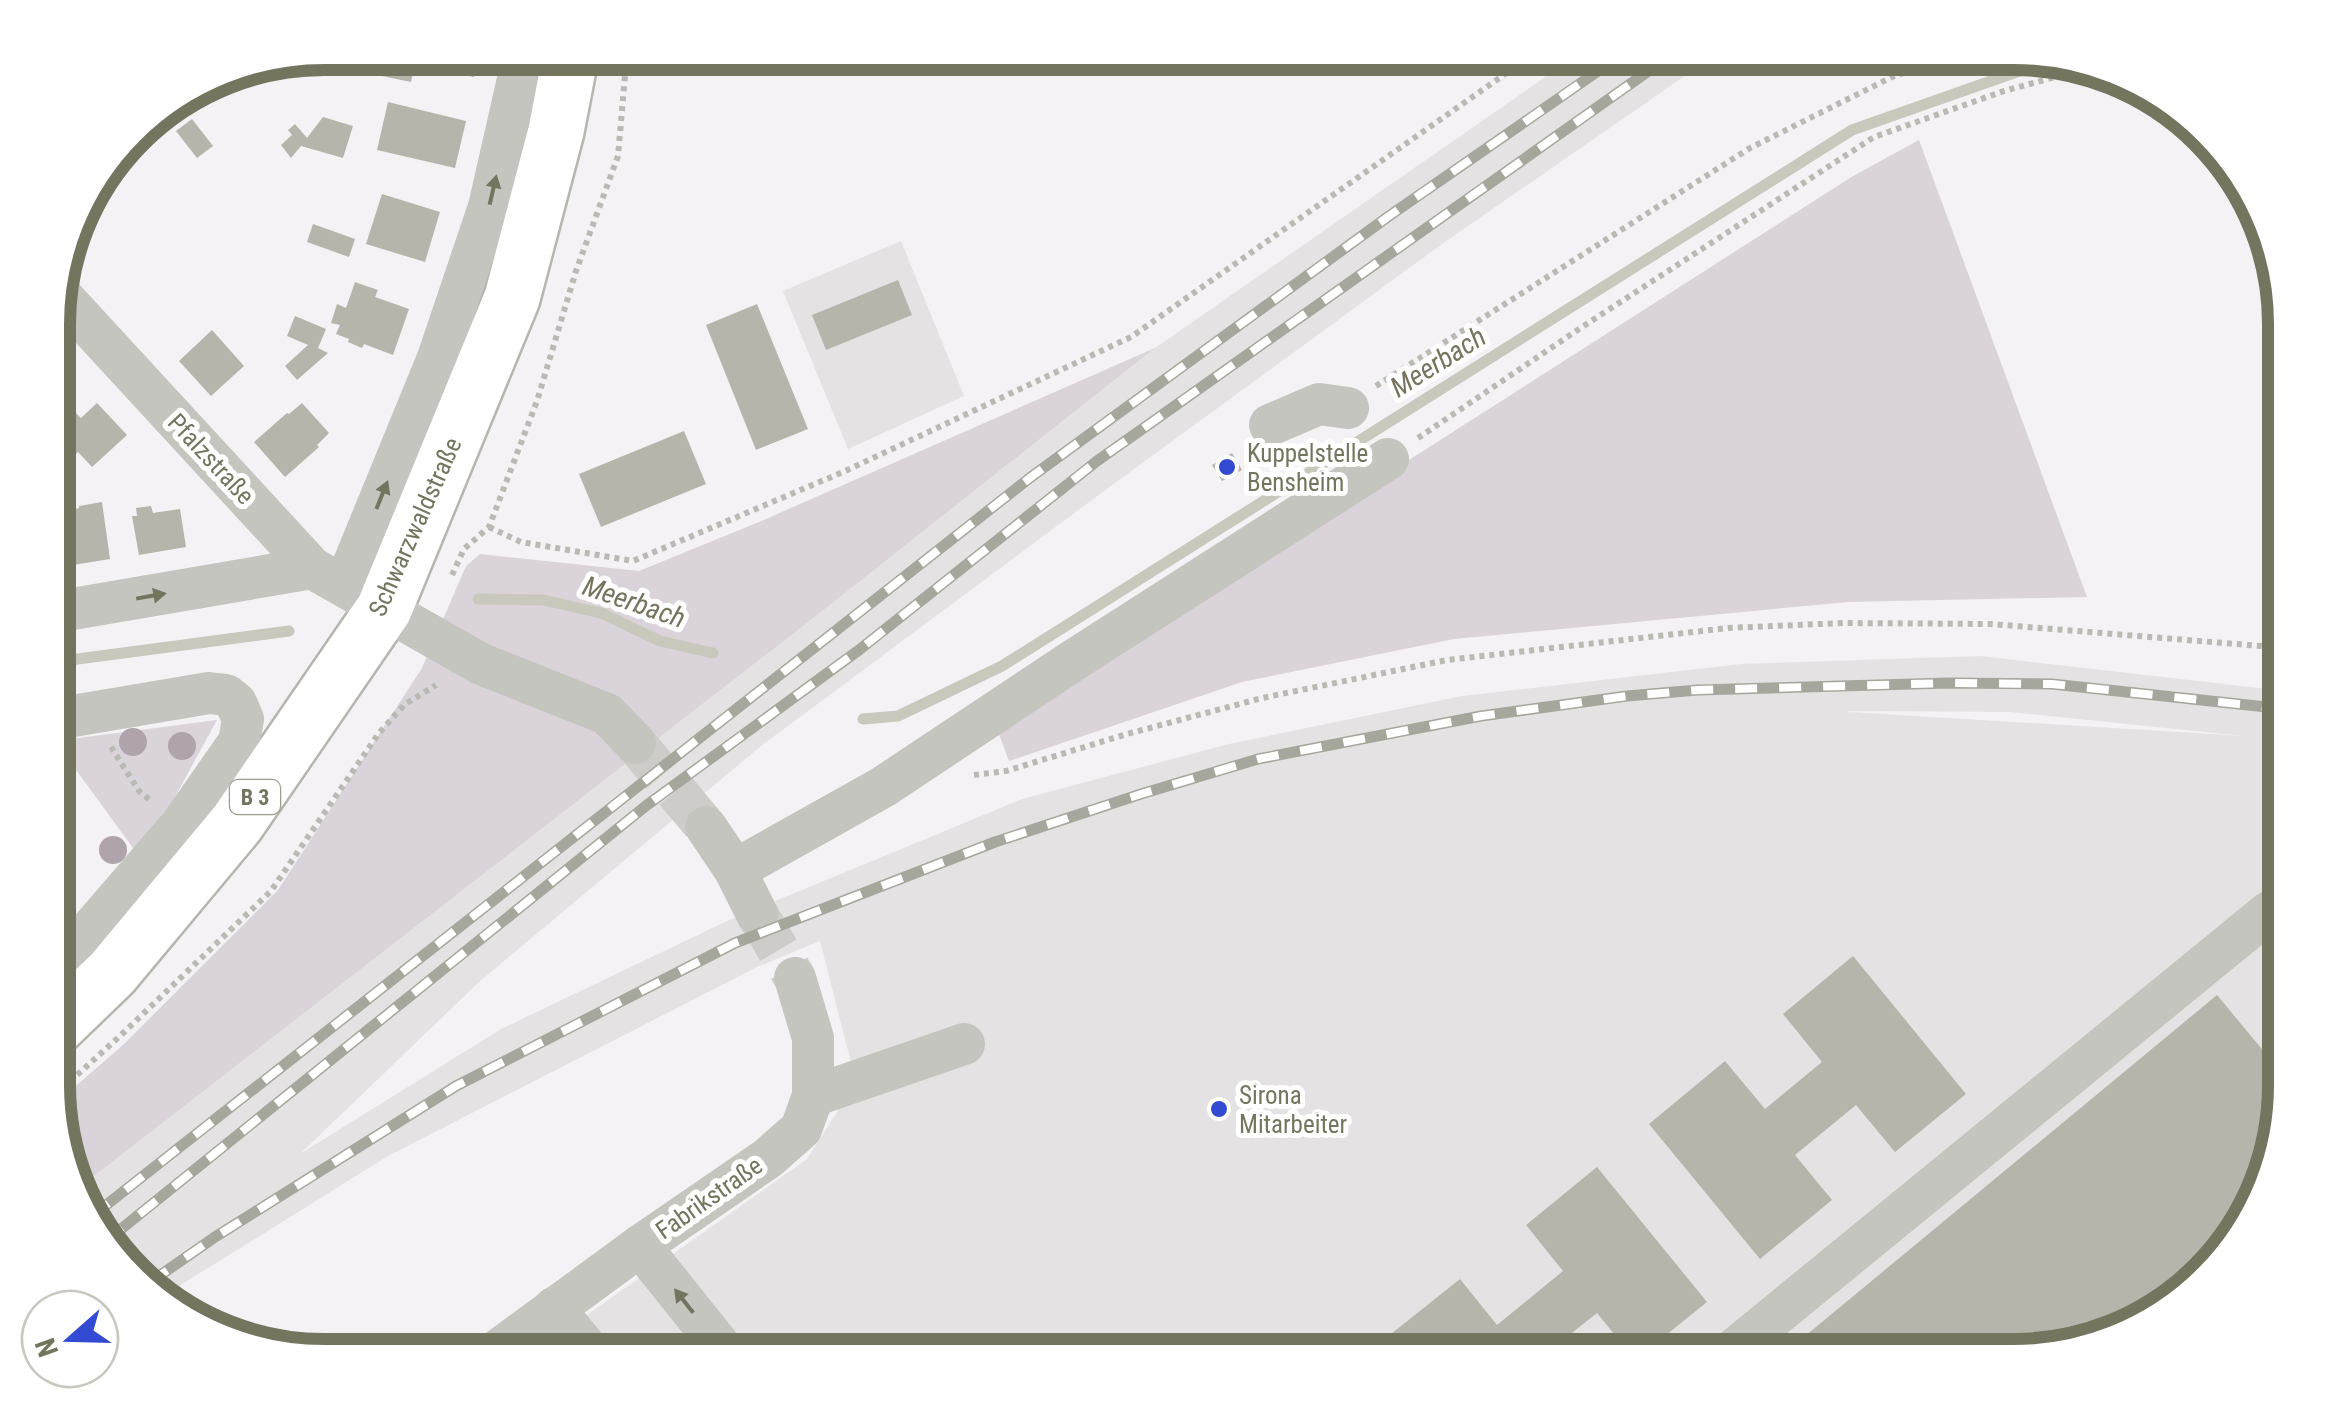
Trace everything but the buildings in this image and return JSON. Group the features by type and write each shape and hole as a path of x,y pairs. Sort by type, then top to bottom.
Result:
{"main road":[{"name":"Schwarzwaldstraße","path":"70,1014 112,973 237,823 367,600 512,298 568,71"}],"street":[{"name":"Schwarzwaldstraße","path":"367,600 438,358 483,226 520,71"},
{"name":"Pfalzstraße","path":"71,305 367,600"},
{"path":"1270,425 1319,404 1348,408"},
{"path":"734,870 884,786 1388,459"},
{"path":"70,611 367,600 482,664 606,714 635,744"},
{"path":"70,717 209,694 226,696 236,703 243,719 239,742 181,825 70,951"},
{"path":"706,827 757,914"},
{"path":"1749,1338 2267,927"},
{"name":"Fabrikstraße","path":"513,1339 768,1158 801,1128 813,1096 813,1038 796,978"},
{"path":"813,1096 964,1044"},
{"path":"640,1246 714,1339"},
{"path":"554,1308 578,1339"}],"path":[{"path":"489,526 521,542 633,561 843,472 1131,337 1509,70"},
{"path":"1348,408 1402,367 1750,148 1911,70"},
{"path":"367,600 439,601 464,549 489,526 537,401 576,271 618,156 625,71"},
{"path":"1388,459 1582,326 1874,138 2004,91 2062,75"},
{"path":"971,776 1006,771 1262,698 1429,664 1728,628 1843,623 1991,624 2267,647"},
{"path":"70,1081 271,891 380,733 404,706 440,683"},
{"path":"105,711 112,750 139,791 181,825"}],"shaded area":[{"path":"1555,70 1693,70 1442,244 761,746 479,982 300,1154 501,1029 727,921 1022,799 1229,744 1462,696 1741,664 1980,656 2267,689 2267,1102 2255,1167 2225,1226 2182,1276 2126,1313 2096,1326 2031,1338 553,1339 807,1159 856,1082 820,941 757,967 388,1156 174,1289 133,1253 104,1212 88,1180 1155,348","holes":["1848,711 2010,712 2244,736 1849,712"]},
{"path":"1919,140 2087,597 1848,602 1454,639 1242,682 1009,761 999,734 1398,467 1853,176"},
{"path":"901,241 964,396 848,449 783,291"},
{"path":"1155,348 88,1180 72,1118 70,1091 124,1044 278,890 422,668 466,566 480,554 639,571"},
{"path":"217,720 141,859 70,762 70,739"}],"waterway":[{"name":"Meerbach","path":"863,719 898,716 1002,666 1852,130 2021,70"},
{"name":"Meerbach","path":"478,599 543,600 601,613 660,641 713,653"},
{"name":"Meerbach","path":"70,660 289,631"}],"tunnel":[{"path":"635,743 706,827"},
{"path":"757,914 795,978"}],"railway":[{"path":"102,1208 1031,477 1389,216 1599,70"},
{"path":"117,1232 647,805 859,650 1097,461 1650,70"},
{"path":"157,1277 456,1086 735,943 995,842 1258,759 1481,716 1698,690 2052,684 2267,707"}],"place":[{"name":"Kuppelstelle Bensheim","path":"1227,467"},
{"name":"Sirona Mitarbeiter","path":"1219,1109"}]}
